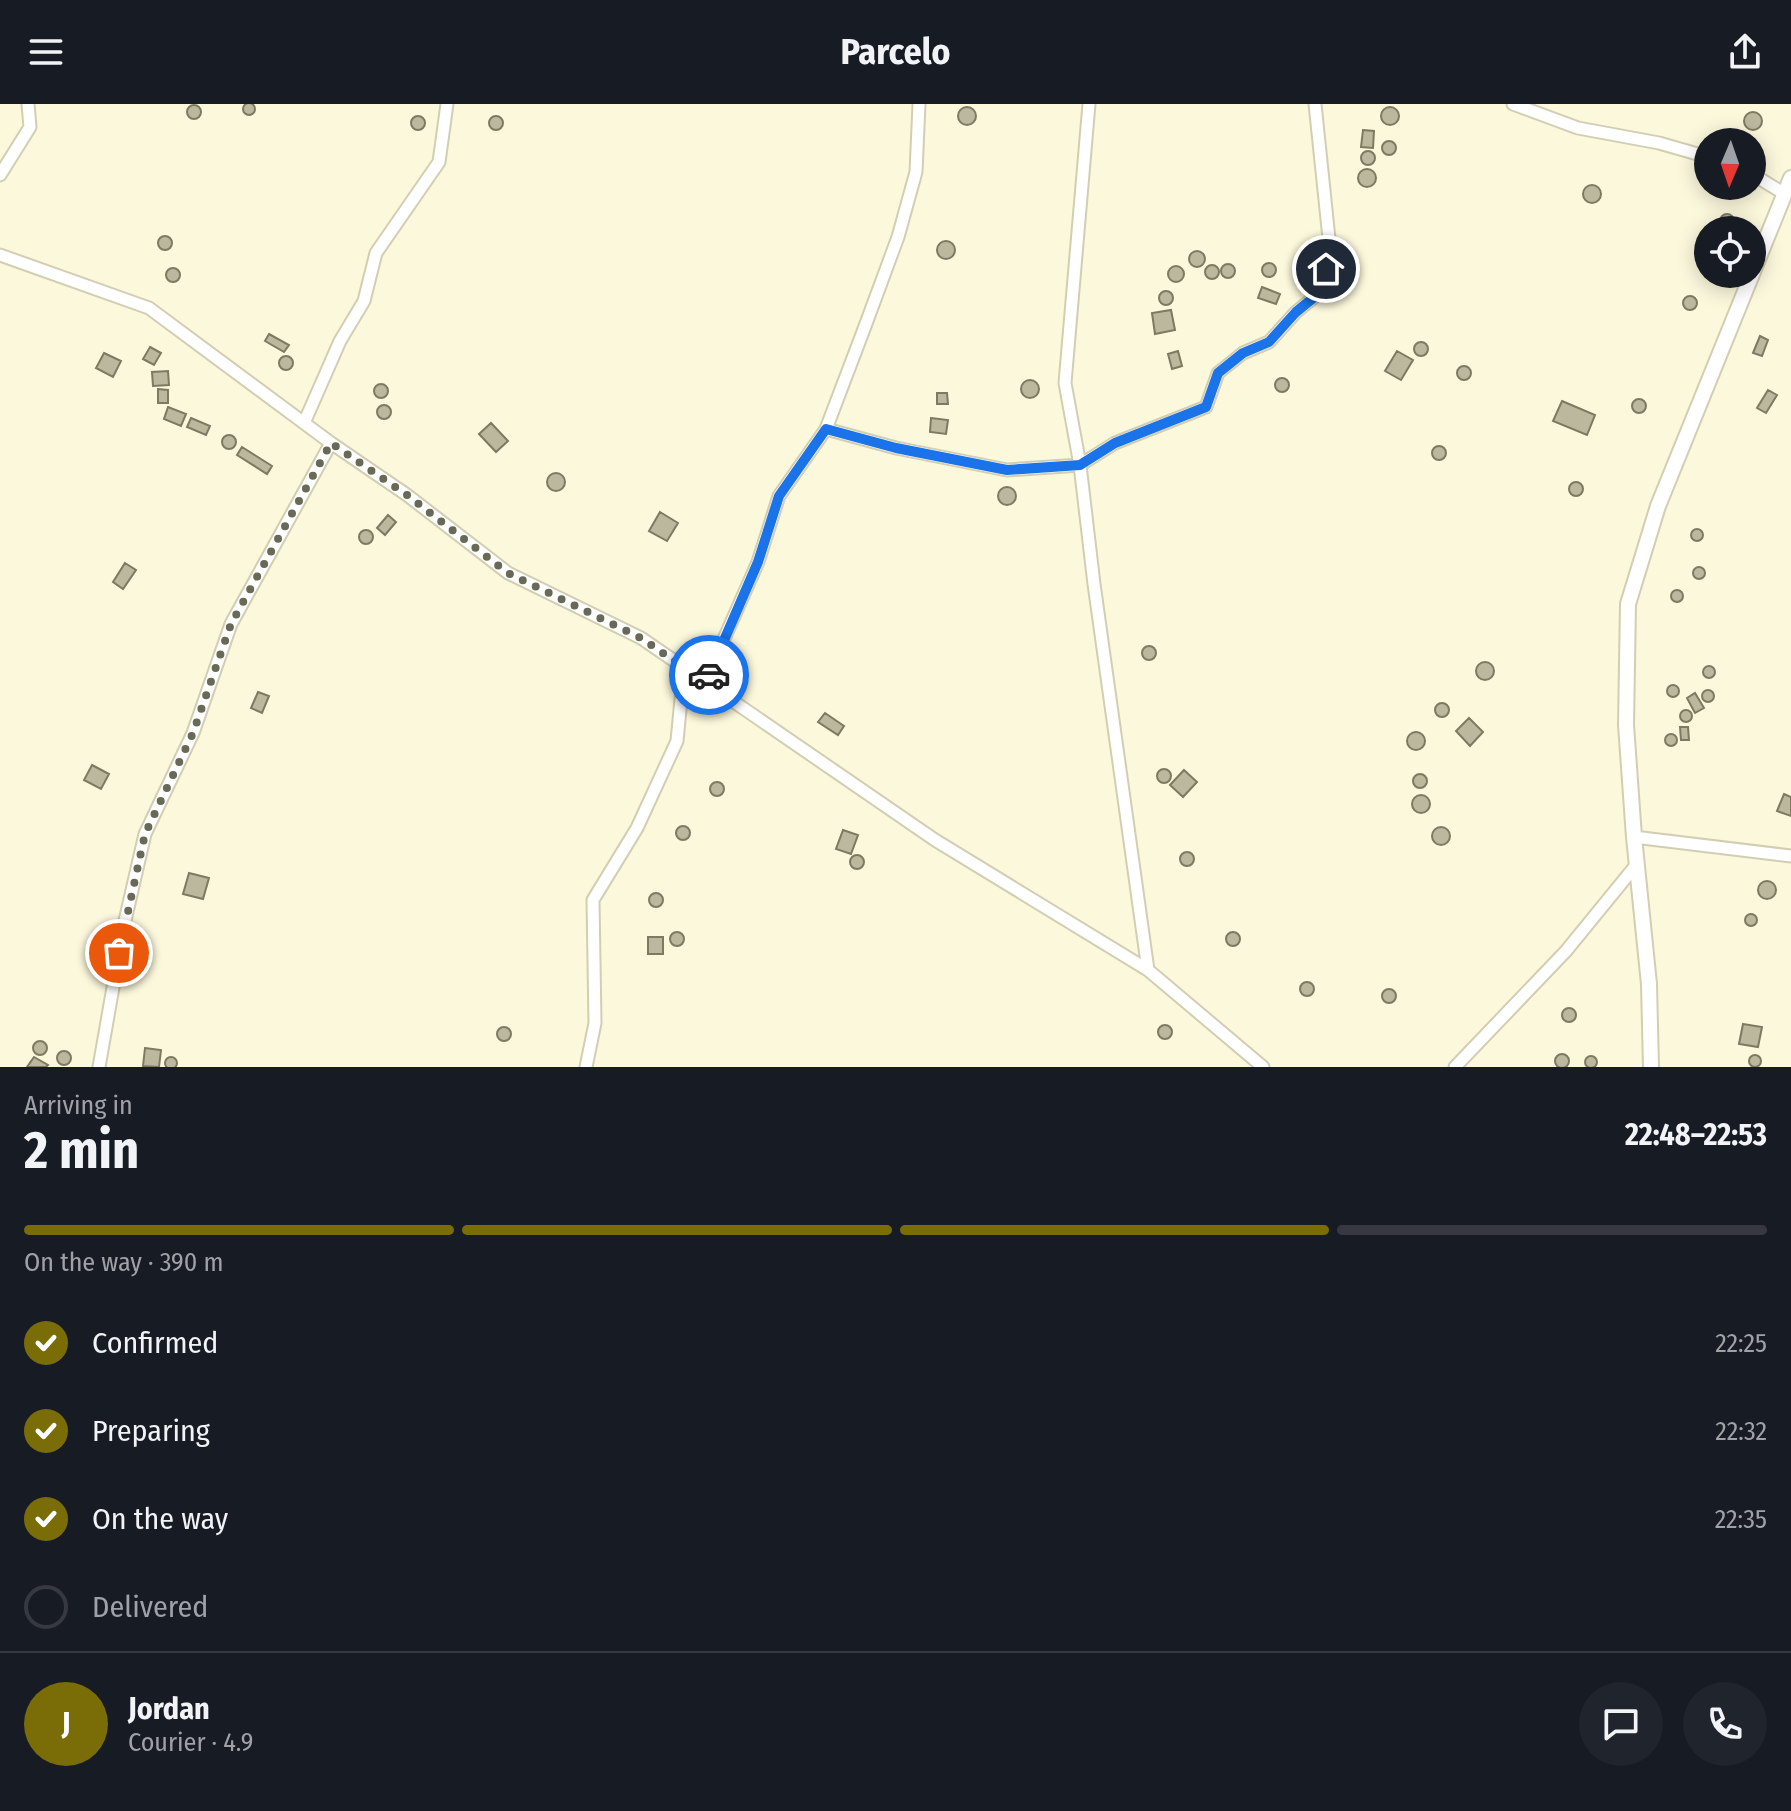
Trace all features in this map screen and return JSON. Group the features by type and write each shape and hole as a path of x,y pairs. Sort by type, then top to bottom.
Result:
{"street":[{"path":"0,175 30,127 28,104"},
{"path":"304,423 340,341 364,301 376,253 439,162 447,104"},
{"path":"705,682 758,562 779,496 826,429 898,237 916,172 919,104"},
{"path":"1089,104 1065,383 1080,465 1148,970"},
{"path":"826,429 896,448 1007,470 1080,465 1115,443 1206,407 1218,373 1243,353 1269,342 1296,312 1323,290 1330,248 1315,104"},
{"path":"1513,104 1578,128 1659,143 1694,153"},
{"path":"1651,1067 1649,984 1626,725 1628,604 1658,506 1791,178"},
{"path":"1766,182 1785,194"},
{"path":"0,255 149,308 331,443 407,495 508,573 641,638 935,840 1148,970 1263,1067"},
{"path":"99,1067 124,925 145,834 193,733 231,624 331,443"},
{"path":"586,1067 595,1023 593,900 637,828 677,741 684,668"},
{"path":"1634,837 1791,856"},
{"path":"1455,1067 1566,951 1637,864"}],"building":[{"path":"249,103 255,109 249,115 243,109"},
{"path":"194,105 201,112 194,119 187,112"},
{"path":"967,107 976,116 967,125 958,116"},
{"path":"1390,107 1399,116 1390,125 1381,116"},
{"path":"1753,112 1761,118 1758,128 1748,128 1744,121"},
{"path":"418,116 425,123 418,130 411,123"},
{"path":"496,116 503,123 496,130 489,123"},
{"path":"1363,130 1374,131 1373,148 1361,147"},
{"path":"1389,141 1396,148 1389,155 1382,148"},
{"path":"1368,151 1375,158 1368,165 1361,158"},
{"path":"1367,169 1376,178 1367,187 1358,178"},
{"path":"1592,185 1601,194 1592,203 1583,194"},
{"path":"165,236 172,243 165,250 158,243"},
{"path":"946,241 955,250 946,259 937,250"},
{"path":"1194,251 1200,251 1205,259 1203,265 1194,267 1189,262 1189,256"},
{"path":"1269,263 1276,270 1269,277 1262,270"},
{"path":"1228,264 1235,271 1228,278 1221,271"},
{"path":"1212,265 1219,272 1212,279 1205,272"},
{"path":"1173,266 1179,266 1184,274 1182,280 1173,282 1168,277 1168,271"},
{"path":"173,268 180,275 173,282 166,275"},
{"path":"1262,287 1280,294 1276,304 1258,298"},
{"path":"1166,291 1173,298 1166,305 1159,298"},
{"path":"1690,296 1697,303 1690,310 1683,303"},
{"path":"1171,310 1175,330 1155,334 1152,313"},
{"path":"269,334 289,345 284,352 265,341"},
{"path":"1760,336 1768,340 1762,356 1753,353"},
{"path":"1421,342 1428,349 1421,356 1414,349"},
{"path":"150,347 161,353 154,365 143,359"},
{"path":"1178,351 1182,366 1172,369 1168,354"},
{"path":"1397,351 1413,360 1401,380 1385,371"},
{"path":"104,353 121,361 113,377 96,368"},
{"path":"286,356 293,363 286,370 279,363"},
{"path":"1464,366 1471,373 1464,380 1457,373"},
{"path":"168,371 169,385 153,386 152,372"},
{"path":"1282,378 1289,385 1282,392 1275,385"},
{"path":"1030,380 1039,389 1030,398 1021,389"},
{"path":"381,384 388,391 381,398 374,391"},
{"path":"158,389 168,390 168,403 158,403"},
{"path":"1768,390 1777,395 1766,413 1757,408"},
{"path":"937,393 947,393 948,404 937,404"},
{"path":"1639,399 1646,406 1639,413 1632,406"},
{"path":"1562,401 1595,415 1587,435 1553,421"},
{"path":"384,405 391,412 384,419 377,412"},
{"path":"168,407 186,414 181,426 164,419"},
{"path":"191,418 210,426 206,435 187,427"},
{"path":"931,418 948,420 946,434 930,432"},
{"path":"491,423 508,441 496,452 479,434"},
{"path":"229,435 236,442 229,449 222,442"},
{"path":"1439,446 1446,453 1439,460 1432,453"},
{"path":"242,447 272,466 267,474 237,455"},
{"path":"556,473 565,482 556,491 547,482"},
{"path":"1576,482 1583,489 1576,496 1569,489"},
{"path":"1007,487 1016,496 1007,505 998,496"},
{"path":"660,512 678,523 667,541 649,531"},
{"path":"388,515 396,522 385,535 377,528"},
{"path":"1697,529 1703,535 1697,541 1691,535"},
{"path":"366,530 373,537 366,544 359,537"},
{"path":"125,563 136,570 123,589 113,582"},
{"path":"1699,567 1705,573 1699,579 1693,573"},
{"path":"1677,590 1683,596 1677,602 1671,596"},
{"path":"1149,646 1156,653 1149,660 1142,653"},
{"path":"1485,662 1494,671 1485,680 1476,671"},
{"path":"1709,666 1715,672 1709,678 1703,672"},
{"path":"1673,685 1679,691 1673,697 1667,691"},
{"path":"1708,690 1714,696 1708,702 1702,696"},
{"path":"258,692 269,696 262,713 251,708"},
{"path":"1695,693 1704,708 1695,713 1687,698"},
{"path":"1442,703 1449,710 1442,717 1435,710"},
{"path":"1686,710 1692,716 1686,722 1680,716"},
{"path":"825,713 844,726 838,735 818,722"},
{"path":"1469,718 1483,732 1470,746 1456,731"},
{"path":"1680,727 1688,727 1689,740 1681,740"},
{"path":"1416,732 1425,741 1416,750 1407,741"},
{"path":"1671,734 1677,740 1671,746 1665,740"},
{"path":"92,765 109,774 101,789 84,780"},
{"path":"1164,769 1171,776 1164,783 1157,776"},
{"path":"1184,770 1197,782 1183,797 1170,785"},
{"path":"1420,774 1427,781 1420,788 1413,781"},
{"path":"717,782 724,789 717,796 710,789"},
{"path":"1784,794 1791,797 1791,816 1777,811"},
{"path":"1421,795 1430,804 1421,813 1412,804"},
{"path":"683,826 690,833 683,840 676,833"},
{"path":"1441,827 1450,836 1441,845 1432,836"},
{"path":"843,830 858,835 851,854 836,849"},
{"path":"1187,852 1194,859 1187,866 1180,859"},
{"path":"857,855 864,862 857,869 850,862"},
{"path":"189,873 209,878 203,899 183,894"},
{"path":"1767,881 1776,890 1767,899 1758,890"},
{"path":"656,893 663,900 656,907 649,900"},
{"path":"1751,914 1757,920 1751,926 1745,920"},
{"path":"677,932 684,939 677,946 670,939"},
{"path":"1233,932 1240,939 1233,946 1226,939"},
{"path":"648,937 663,937 663,954 648,954"},
{"path":"1307,982 1314,989 1307,996 1300,989"},
{"path":"1389,989 1396,996 1389,1003 1382,996"},
{"path":"1569,1008 1576,1015 1569,1022 1562,1015"},
{"path":"1743,1024 1762,1027 1758,1047 1739,1044"},
{"path":"1165,1025 1172,1032 1165,1039 1158,1032"},
{"path":"504,1027 511,1034 504,1041 497,1034"},
{"path":"40,1041 47,1048 40,1055 33,1048"},
{"path":"145,1048 161,1050 159,1067 143,1066"},
{"path":"64,1051 71,1058 64,1065 57,1058"},
{"path":"1755,1055 1761,1061 1755,1067 1749,1061"},
{"path":"1557,1056 1567,1056 1567,1066 1557,1066"},
{"path":"34,1057 48,1065 27,1067"},
{"path":"1587,1058 1595,1058 1595,1066 1587,1066"},
{"path":"167,1059 175,1059 175,1067 167,1067"}],"way so far":[{"path":"119,953 145,834 193,733 231,624 331,443 407,495 508,573 641,638 705,682 709,675"}],"route":[{"path":"709,675 758,562 779,496 826,429 896,448 1007,470 1080,465 1115,443 1206,407 1218,373 1243,353 1269,342 1296,312 1323,290 1326,269"}]}
